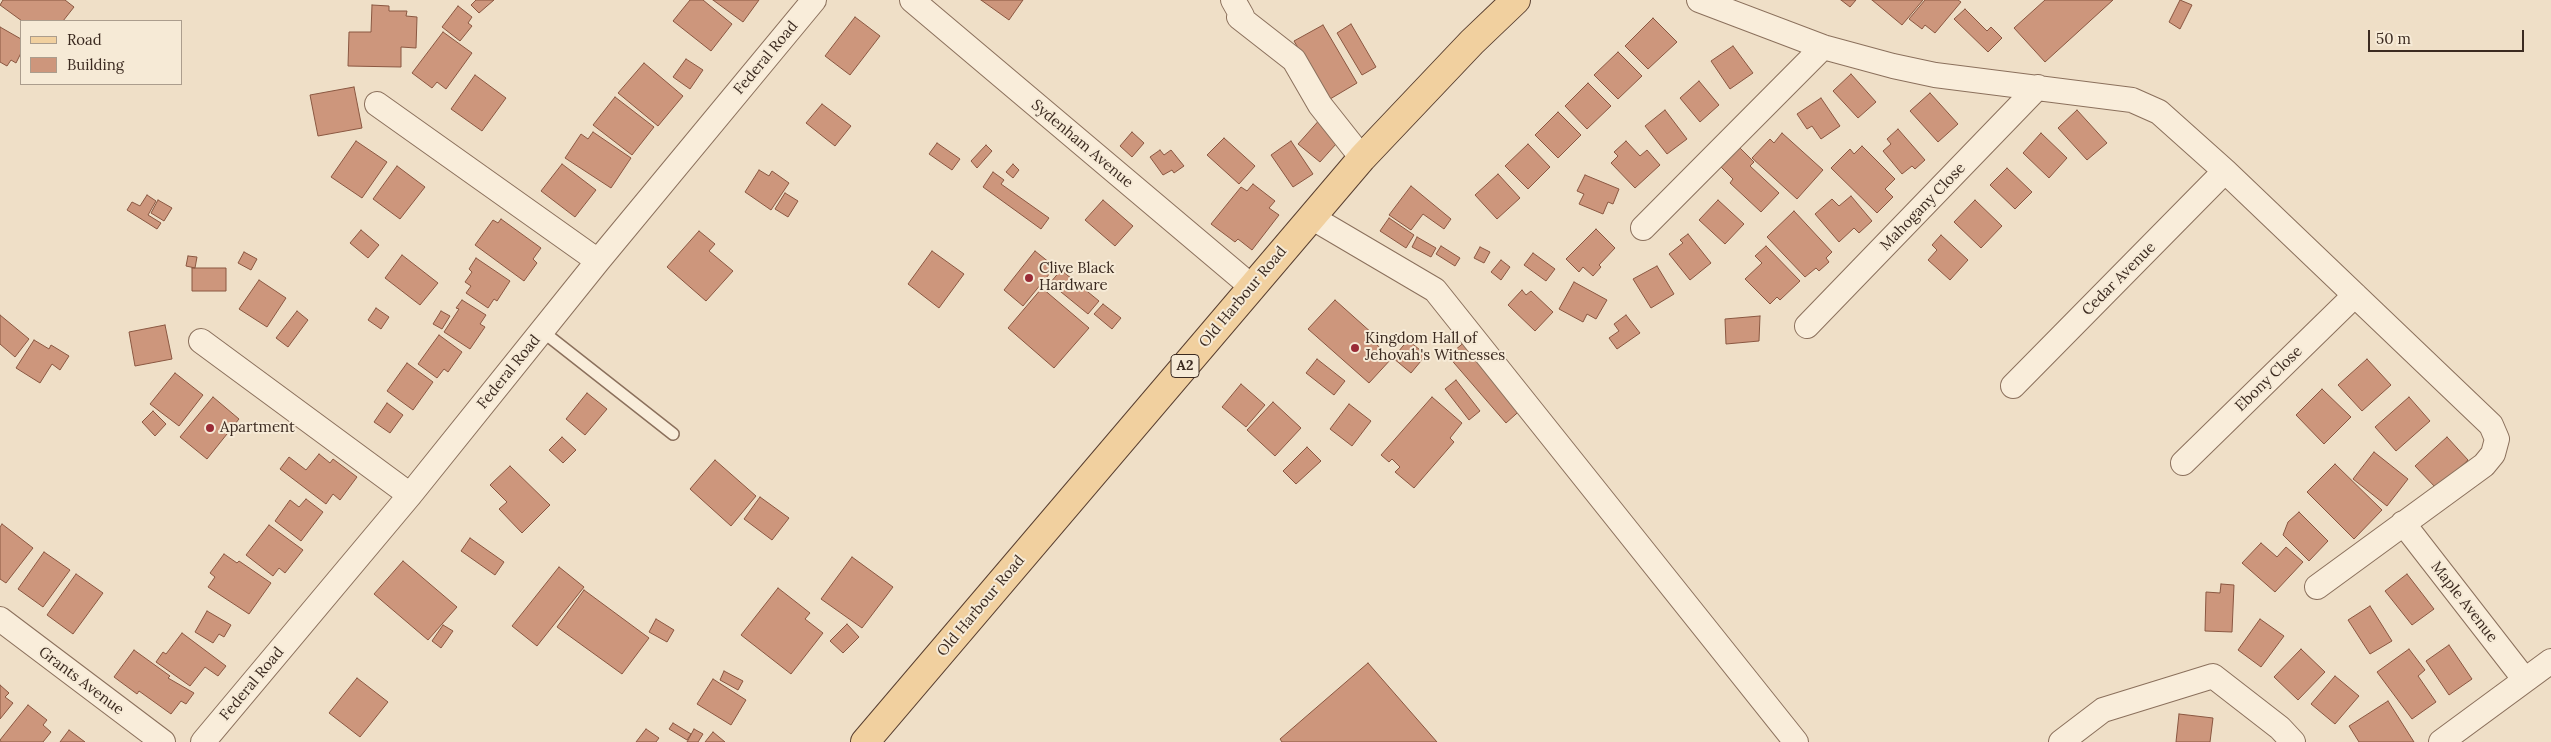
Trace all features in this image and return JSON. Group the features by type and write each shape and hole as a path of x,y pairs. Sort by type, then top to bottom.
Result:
{"main road":[{"name":"Old Harbour Road","path":"865,742 1362,158 1472,42 1516,0"}],"street":[{"name":"Federal Road","path":"203,742 410,495 598,261 814,0"},
{"name":"Sydenham Avenue","path":"912,0 1252,287"},
{"path":"1233,0 1242,16 1239,17 1294,60 1320,105 1362,158"},
{"path":"1700,0 1823,47 1935,75 2132,100 2159,112 2355,295 2490,425 2497,439 2493,454 2484,465 2318,587"},
{"path":"1643,228 1823,47"},
{"name":"Mahogany Close","path":"1807,326 2038,88"},
{"path":"377,104 598,261"},
{"name":"Cedar Avenue","path":"2013,386 2225,172"},
{"path":"1311,217 1435,290 1796,742"},
{"name":"Ebony Close","path":"2183,463 2355,295"},
{"path":"201,341 410,495"},
{"name":"Maple Avenue","path":"2404,523 2525,680"},
{"name":"Grants Avenue","path":"0,619 162,742"},
{"path":"2441,742 2551,661"},
{"path":"2061,742 2103,710 2213,676 2280,728 2293,742"}],"lane":[{"path":"542,331 673,434"}],"building":[{"path":"3,0 65,0 74,7 64,20 21,20 0,5"},
{"path":"476,0 494,0 479,13 471,5"},
{"path":"690,0 703,0 732,24 711,51 673,21"},
{"path":"713,0 759,0 743,22"},
{"path":"981,0 1023,0 1009,20"},
{"path":"1841,0 1856,0 1850,7"},
{"path":"1872,0 1923,0 1902,25"},
{"path":"1925,0 1958,0 1961,2 1935,33 1925,25 1922,29 1909,19"},
{"path":"2045,0 2113,0 2045,62 2014,28"},
{"path":"2180,0 2192,5 2180,29 2169,22"},
{"path":"372,5 389,6 389,11 407,11 406,16 417,17 416,48 401,47 401,67 348,66 349,32 371,32"},
{"path":"458,6 472,17 468,23 472,26 460,41 442,27"},
{"path":"1965,9 1987,31 1991,27 2002,38 1988,52 1954,19"},
{"path":"855,17 880,36 850,75 825,56"},
{"path":"1653,18 1677,42 1648,69 1625,46"},
{"path":"1351,24 1376,67 1362,75 1337,33"},
{"path":"1323,25 1357,83 1320,105 1304,58 1294,41"},
{"path":"0,27 20,38 20,55 16,63 11,60 7,66 0,62"},
{"path":"443,32 472,53 446,89 437,82 432,88 412,73"},
{"path":"1733,46 1753,73 1730,89 1711,61"},
{"path":"1618,52 1642,76 1618,99 1594,75"},
{"path":"686,59 703,70 690,89 673,77"},
{"path":"644,63 683,96 658,126 618,93"},
{"path":"1851,74 1876,102 1858,118 1833,91"},
{"path":"475,75 506,98 482,131 451,109"},
{"path":"1699,81 1719,105 1700,122 1680,98"},
{"path":"1588,83 1611,106 1587,129 1565,106"},
{"path":"354,87 362,128 318,136 310,95"},
{"path":"1930,93 1958,124 1938,142 1910,111"},
{"path":"615,97 654,127 632,155 593,125"},
{"path":"1821,98 1840,126 1821,139 1812,126 1807,129 1797,114"},
{"path":"822,104 851,126 835,146 806,123"},
{"path":"1665,110 1687,139 1667,154 1645,126"},
{"path":"2077,110 2107,143 2087,160 2058,128"},
{"path":"1558,112 1581,135 1558,158 1535,135"},
{"path":"1322,117 1344,135 1320,162 1298,144"},
{"path":"1898,129 1925,160 1915,169 1912,166 1902,174 1883,151 1891,144 1887,139"},
{"path":"593,132 631,158 611,188 565,158 581,134 588,139"},
{"path":"1132,132 1144,143 1132,157 1120,146"},
{"path":"1782,133 1823,170 1797,199 1752,158 1770,139 1774,143"},
{"path":"2041,133 2067,158 2049,178 2023,153"},
{"path":"1224,138 1255,166 1239,184 1207,155"},
{"path":"356,141 387,162 362,198 331,177"},
{"path":"1291,141 1313,174 1293,187 1271,155"},
{"path":"1626,141 1640,156 1647,150 1660,165 1635,188 1611,163 1618,156 1614,152"},
{"path":"937,143 960,159 952,170 929,154"},
{"path":"1528,144 1550,167 1528,189 1505,166"},
{"path":"986,145 992,151 977,168 971,161"},
{"path":"1862,146 1895,179 1885,189 1893,197 1877,213 1831,168 1850,149 1854,154"},
{"path":"1739,147 1754,162 1750,166 1779,193 1761,212 1730,183 1733,179 1720,166"},
{"path":"1160,150 1164,155 1171,150 1184,166 1174,173 1172,170 1163,175 1150,157"},
{"path":"562,164 596,190 575,217 541,191"},
{"path":"1013,164 1019,170 1013,178 1006,172"},
{"path":"397,166 425,187 400,219 373,199"},
{"path":"2007,168 2032,192 2015,209 1990,185"},
{"path":"759,170 769,176 772,171 789,183 771,210 745,192"},
{"path":"993,172 1004,180 1001,184 1049,218 1041,229 983,187"},
{"path":"1498,174 1520,198 1497,219 1475,195"},
{"path":"1585,175 1619,189 1613,204 1608,202 1603,214 1579,204 1584,194 1577,191"},
{"path":"1253,184 1275,201 1269,208 1279,215 1252,250 1238,239 1235,242 1211,224 1241,187 1247,191"},
{"path":"1411,186 1451,219 1444,229 1423,214 1411,230 1389,215"},
{"path":"785,193 798,201 788,217 775,209"},
{"path":"147,195 156,201 148,215 161,223 157,229 127,210 132,202 140,206"},
{"path":"1851,196 1872,221 1859,233 1854,228 1839,242 1815,214 1832,199 1839,206"},
{"path":"158,200 172,208 164,221 151,213"},
{"path":"1103,200 1133,226 1115,246 1085,220"},
{"path":"1718,200 1744,224 1725,244 1699,220"},
{"path":"1975,200 2002,226 1981,248 1954,222"},
{"path":"1794,211 1832,252 1826,258 1829,262 1819,271 1816,268 1805,277 1767,237"},
{"path":"1389,218 1414,235 1406,248 1380,231"},
{"path":"501,219 541,248 533,259 537,263 524,281 475,245 493,220 498,223"},
{"path":"1596,229 1615,248 1599,265 1601,267 1593,276 1583,267 1579,272 1566,259"},
{"path":"361,230 379,245 368,258 350,243"},
{"path":"699,231 715,244 709,251 733,271 706,301 667,267"},
{"path":"1688,234 1711,263 1690,280 1669,254 1683,243 1680,240"},
{"path":"1941,235 1968,260 1950,280 1928,260 1937,250 1932,245"},
{"path":"1417,237 1436,248 1431,257 1412,247"},
{"path":"1441,246 1460,258 1455,266 1436,254"},
{"path":"1766,246 1800,281 1780,300 1777,297 1770,304 1745,279 1762,263 1755,256"},
{"path":"1480,247 1490,252 1484,263 1474,258"},
{"path":"932,251 964,274 939,308 908,284"},
{"name":"Clive Black Hardware","path":"1035,251 1055,267 1023,306 1004,290"},
{"path":"244,252 257,259 251,270 238,263"},
{"path":"1533,253 1555,269 1546,281 1524,265"},
{"path":"402,255 438,283 420,305 385,278"},
{"path":"188,256 197,257 195,268 186,266"},
{"path":"476,258 510,281 497,301 494,299 488,308 466,293 471,286 465,282 472,272 469,269"},
{"path":"1501,260 1510,267 1501,280 1491,272"},
{"path":"1657,266 1674,294 1651,308 1633,279"},
{"path":"192,268 226,268 226,291 192,291"},
{"path":"1061,270 1099,301 1088,314 1050,283"},
{"path":"259,280 286,298 267,327 239,309"},
{"path":"1574,282 1607,300 1596,319 1587,314 1583,322 1559,309"},
{"path":"1042,288 1089,328 1054,368 1008,328"},
{"path":"1522,290 1526,295 1531,291 1553,312 1535,331 1508,305"},
{"path":"462,300 486,315 480,324 485,327 470,349 444,332 459,309 456,308"},
{"name":"Kingdom Hall of Jehovah's Witnesses","path":"1335,300 1373,334 1369,338 1392,358 1369,383 1308,329"},
{"path":"1103,304 1121,318 1112,329 1094,314"},
{"path":"376,308 389,317 381,329 368,320"},
{"path":"297,311 308,320 288,347 276,338"},
{"path":"441,311 450,316 442,329 433,324"},
{"path":"0,315 29,339 15,357 0,344"},
{"path":"1626,315 1640,333 1617,349 1609,338 1619,331 1614,324"},
{"path":"1760,316 1759,341 1726,344 1725,319"},
{"path":"165,325 172,359 135,366 129,332"},
{"path":"439,335 462,352 448,372 444,369 437,378 418,364"},
{"path":"34,340 49,349 51,345 69,356 60,370 52,364 40,383 16,368"},
{"path":"1408,340 1426,355 1411,373 1393,358"},
{"path":"1467,340 1525,406 1506,423 1448,356"},
{"path":"1317,359 1345,381 1334,395 1306,373"},
{"path":"2367,359 2391,385 2362,411 2338,385"},
{"path":"407,363 433,382 413,410 387,391"},
{"path":"175,373 203,395 179,426 150,404"},
{"path":"1456,380 1480,411 1469,420 1445,389"},
{"path":"1241,384 1265,405 1246,427 1222,407"},
{"path":"2322,389 2351,417 2324,444 2296,415"},
{"path":"587,393 607,409 585,435 566,419"},
{"name":"Apartment","path":"213,397 239,419 207,459 180,437"},
{"path":"1432,397 1462,423 1450,438 1454,442 1414,488 1395,472 1400,467 1392,459 1389,462 1381,455"},
{"path":"2409,397 2430,421 2396,451 2375,427"},
{"path":"1273,402 1301,428 1275,456 1247,430"},
{"path":"387,403 403,415 390,433 374,422"},
{"path":"1349,404 1371,421 1352,446 1330,429"},
{"path":"153,411 166,424 155,436 142,422"},
{"path":"562,437 576,450 563,463 549,450"},
{"path":"2447,437 2468,460 2437,489 2415,466"},
{"path":"1307,447 1321,461 1296,484 1283,471"},
{"path":"2374,452 2408,479 2387,506 2353,479"},
{"path":"319,454 330,463 333,459 357,477 340,500 333,494 326,504 280,469 289,457 306,470"},
{"path":"715,460 756,496 731,526 690,489"},
{"path":"2335,464 2382,510 2354,539 2307,492"},
{"path":"510,466 550,505 522,533 499,509 507,502 490,485"},
{"path":"760,497 789,518 772,540 744,519"},
{"path":"306,499 323,512 301,541 275,521 290,500 299,507"},
{"path":"2299,512 2328,541 2309,561 2283,535 2288,522"},
{"path":"2,524 33,548 6,583 0,579 0,527"},
{"path":"269,525 303,550 285,573 279,568 273,576 246,555"},
{"path":"470,538 504,562 495,575 461,551"},
{"path":"2261,543 2277,557 2286,547 2303,562 2275,592 2242,563"},
{"path":"44,552 70,570 43,607 18,589"},
{"path":"224,554 237,563 239,561 271,583 249,614 208,587 215,577 210,573"},
{"path":"852,557 893,587 862,628 821,599"},
{"path":"403,561 457,607 428,640 374,594"},
{"path":"559,567 584,587 537,646 512,626"},
{"path":"76,574 103,593 73,634 47,615"},
{"path":"2407,574 2434,609 2412,625 2385,591"},
{"path":"2221,584 2234,585 2232,632 2205,631 2206,592 2220,593"},
{"path":"778,588 810,613 805,619 823,633 791,674 741,635"},
{"path":"584,590 649,638 622,674 557,627"},
{"path":"2370,606 2392,641 2370,654 2348,620"},
{"path":"207,611 231,625 224,637 219,634 213,643 195,632"},
{"path":"656,619 674,630 667,642 649,632"},
{"path":"2260,619 2284,636 2261,667 2238,650"},
{"path":"847,624 859,637 843,653 830,641"},
{"path":"443,625 453,631 441,648 432,641"},
{"path":"182,633 226,666 218,676 205,667 190,686 156,662 163,652 166,654"},
{"path":"2449,645 2472,679 2449,695 2426,661"},
{"path":"2301,649 2325,672 2298,700 2274,677"},
{"path":"2409,649 2425,670 2418,676 2436,702 2412,719 2377,672"},
{"path":"134,650 170,676 168,678 194,693 186,704 181,701 171,714 139,691 137,694 114,677"},
{"path":"1368,663 1437,742 1282,742 1280,739"},
{"path":"724,671 743,681 738,690 720,680"},
{"path":"2335,676 2359,696 2335,724 2311,704"},
{"path":"357,678 388,702 360,737 329,713"},
{"path":"713,679 746,700 731,725 697,704"},
{"path":"0,685 9,693 5,697 13,703 0,719"},
{"path":"2388,701 2414,742 2359,742 2349,726"},
{"path":"28,705 47,720 43,725 51,732 43,742 1,742 0,740"},
{"path":"2179,714 2213,718 2210,742 2176,742"},
{"path":"673,723 691,734 687,740 669,729"},
{"path":"646,729 659,738 656,742 636,742"},
{"path":"694,729 703,734 698,742 687,742"},
{"path":"69,730 85,742 60,742"},
{"path":"713,732 725,742 705,742"}],"place":[{"name":"Clive Black Hardware","path":"1029,278"},
{"name":"Kingdom Hall of Jehovah's Witnesses","path":"1355,348"},
{"name":"Apartment","path":"210,428"}]}
